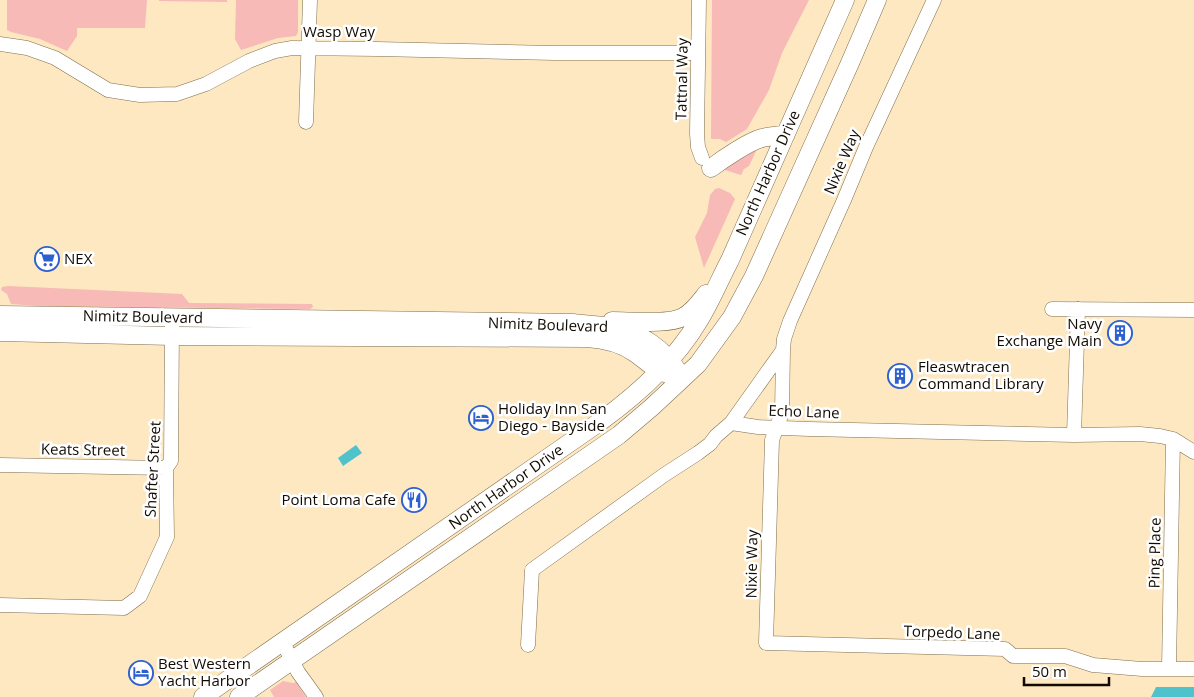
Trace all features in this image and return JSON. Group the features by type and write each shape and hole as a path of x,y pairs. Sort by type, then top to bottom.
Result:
{"main road":[{"name":"North Harbor Drive","path":"202,697 602,421 631,398 664,366 698,324 709,303 730,260 845,0"},
{"name":"North Harbor Drive","path":"239,697 604,446 639,419 698,364 724,330 754,276 877,0"},
{"path":"707,163 723,159 762,138 786,134"},
{"path":"573,323 678,319 694,309 722,275"},
{"name":"Nimitz Boulevard","path":"0,315 573,323 615,327 630,332 650,342 664,366"},
{"name":"Nimitz Boulevard","path":"0,332 172,336 587,338 613,342 625,347 664,366 683,378"}],"street":[{"path":"306,122 310,0"},
{"name":"Tattnal Way","path":"699,0 697,134 698,147 707,163"},
{"name":"Nixie Way","path":"766,643 772,440 782,413 784,345 790,321 866,147 934,0"},
{"name":"Wasp Way","path":"0,44 27,48 55,58 108,90 140,95 177,94 206,84 249,61 275,51 292,48 377,48 555,53 698,52"},
{"path":"1052,309 1194,310"},
{"path":"1074,435 1078,309"},
{"name":"Shafter Street","path":"0,605 124,608 140,596 167,537 166,468 171,461 172,318"},
{"path":"528,645 532,570 710,444 731,423 784,345"},
{"name":"Echo Lane","path":"731,423 777,428 1074,435 1140,434 1173,439 1194,452"},
{"name":"Ping Place","path":"1169,668 1173,439"},
{"name":"Keats Street","path":"0,465 166,468"},
{"path":"282,642 298,672 316,697"},
{"name":"Torpedo Lane","path":"766,643 1005,649 1013,656 1065,656 1094,665 1194,669"}],"shaded area":[{"path":"7,0 147,0 145,28 77,28 77,36 67,51 40,39 7,30"},
{"path":"227,0 227,2 159,1"},
{"path":"236,0 298,0 298,32 296,36 278,38 241,50 235,39"},
{"path":"712,0 809,0 782,53 769,90 747,129 726,142 720,139 711,139"},
{"path":"757,149 749,166 744,169 741,175 725,170 725,167"},
{"path":"719,188 730,193 735,199 704,268 695,237 707,213 710,195 715,189"},
{"path":"2,287 182,294 189,303 312,304 313,307 310,309 38,306 11,304 7,294 1,290"},
{"path":"283,681 296,682 306,697 274,697 270,690"}],"water":[{"path":"356,445 362,453 343,466 338,458"},
{"path":"1156,687 1194,687 1194,697 1151,697"}],"place":[{"name":"NEX","path":"47,259"},
{"name":"Navy Exchange Main","path":"1120,333"},
{"name":"Fleaswtracen Command Library","path":"900,376"},
{"name":"Holiday Inn San Diego - Bayside","path":"481,418"},
{"name":"Point Loma Cafe","path":"414,500"},
{"name":"Best Western Yacht Harbor","path":"141,673"}]}
